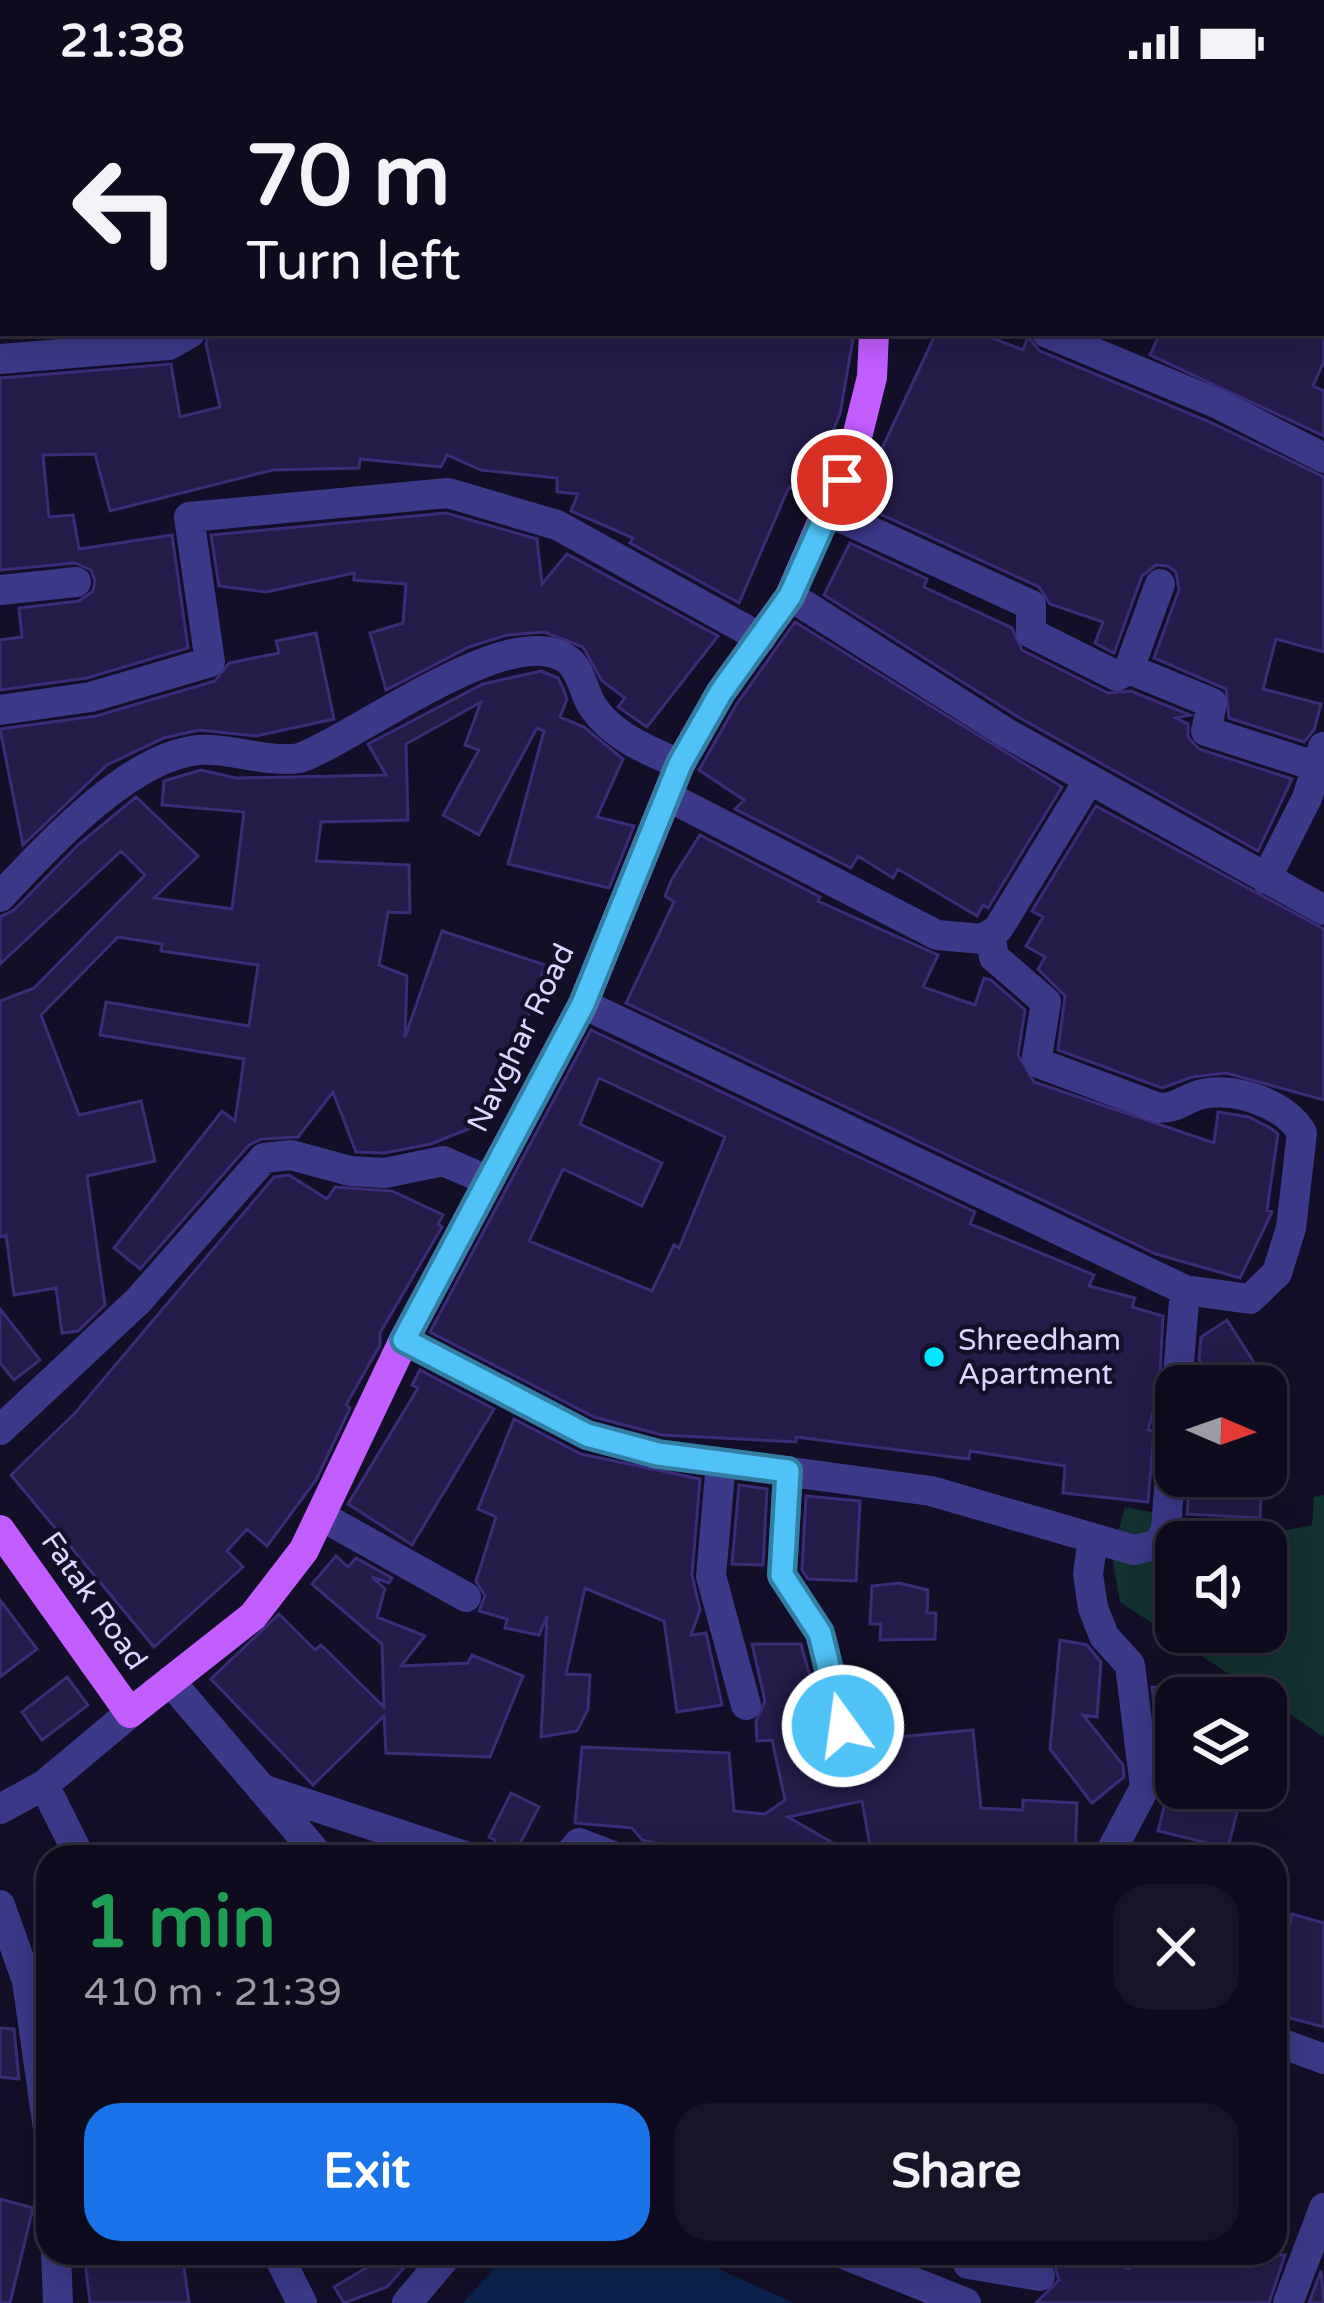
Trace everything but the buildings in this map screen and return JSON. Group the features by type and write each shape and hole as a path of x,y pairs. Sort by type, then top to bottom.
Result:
{"main road":[{"name":"Navghar Road","path":"130,1713 253,1616 304,1550 404,1340 583,1004 680,764 790,596 829,512 863,413 874,336"},
{"name":"Fatak Road","path":"0,1530 130,1713"}],"street":[{"path":"0,359 104,342 169,345 185,336"},
{"path":"1054,336 1218,404 1324,458"},
{"path":"0,710 91,697 210,662 190,517 280,506 448,494 557,525 760,638"},
{"path":"829,512 1031,605 1031,634 1117,676 1129,669 1160,584"},
{"path":"0,590 76,582"},
{"path":"790,596 1089,780 1324,910"},
{"path":"0,897 117,788 157,759 201,750 281,761 301,758 454,677 526,649 543,648 570,661 591,705 635,745 680,764"},
{"path":"1129,669 1212,703 1206,731 1322,760 1266,879"},
{"path":"583,1004 1185,1289 1250,1299 1277,1274 1291,1228 1302,1133 1296,1122 1275,1102 1203,1094 1173,1108 1159,1108 1041,1064 1037,1057 1046,1002 994,957 990,934 1089,780"},
{"path":"667,796 937,935 960,940 990,934"},
{"path":"0,1430 138,1301 264,1157 291,1156 350,1172 385,1173 443,1161 489,1181"},
{"path":"1179,1365 1185,1289"},
{"path":"404,1340 587,1435 658,1454 931,1490 1134,1550 1160,1544 1168,1497"},
{"path":"721,1462 711,1576 746,1705"},
{"path":"788,1471 782,1575 820,1633 843,1726"},
{"path":"321,1516 466,1597"},
{"path":"1093,1538 1088,1574 1093,1608 1104,1636 1130,1665 1145,1787 1114,1845"},
{"path":"170,1682 310,1845"},
{"path":"0,1809 44,1785 130,1713"},
{"path":"44,1785 74,1845"},
{"path":"262,1789 432,1845"},
{"path":"0,1905 27,1981 36,2044"},
{"path":"1287,2045 1324,2059"},
{"path":"1288,2303 1324,2208"},
{"path":"56,2265 58,2303"},
{"path":"284,2265 302,2303"},
{"path":"407,2303 438,2265"},
{"path":"871,2265 964,2302 967,2265"},
{"path":"993,2265 1040,2276"}],"green space":[{"path":"1324,1495 1324,1737 1287,1713 1287,1677 1233,1677 1197,1653 1287,1653 1287,1530 1312,1525 1314,1497"},
{"path":"1125,1507 1199,1521 1155,1521 1155,1625 1120,1602 1112,1555"}],"water":[{"path":"497,2265 710,2265 794,2303 463,2303"}],"place":[{"name":"Shreedham Apartment","path":"934,1357"}],"route":[{"path":"842,480 790,596 721,692 680,764 583,1004 404,1340 587,1435 658,1454 788,1471 782,1575 808,1608 820,1633 843,1726"}]}
